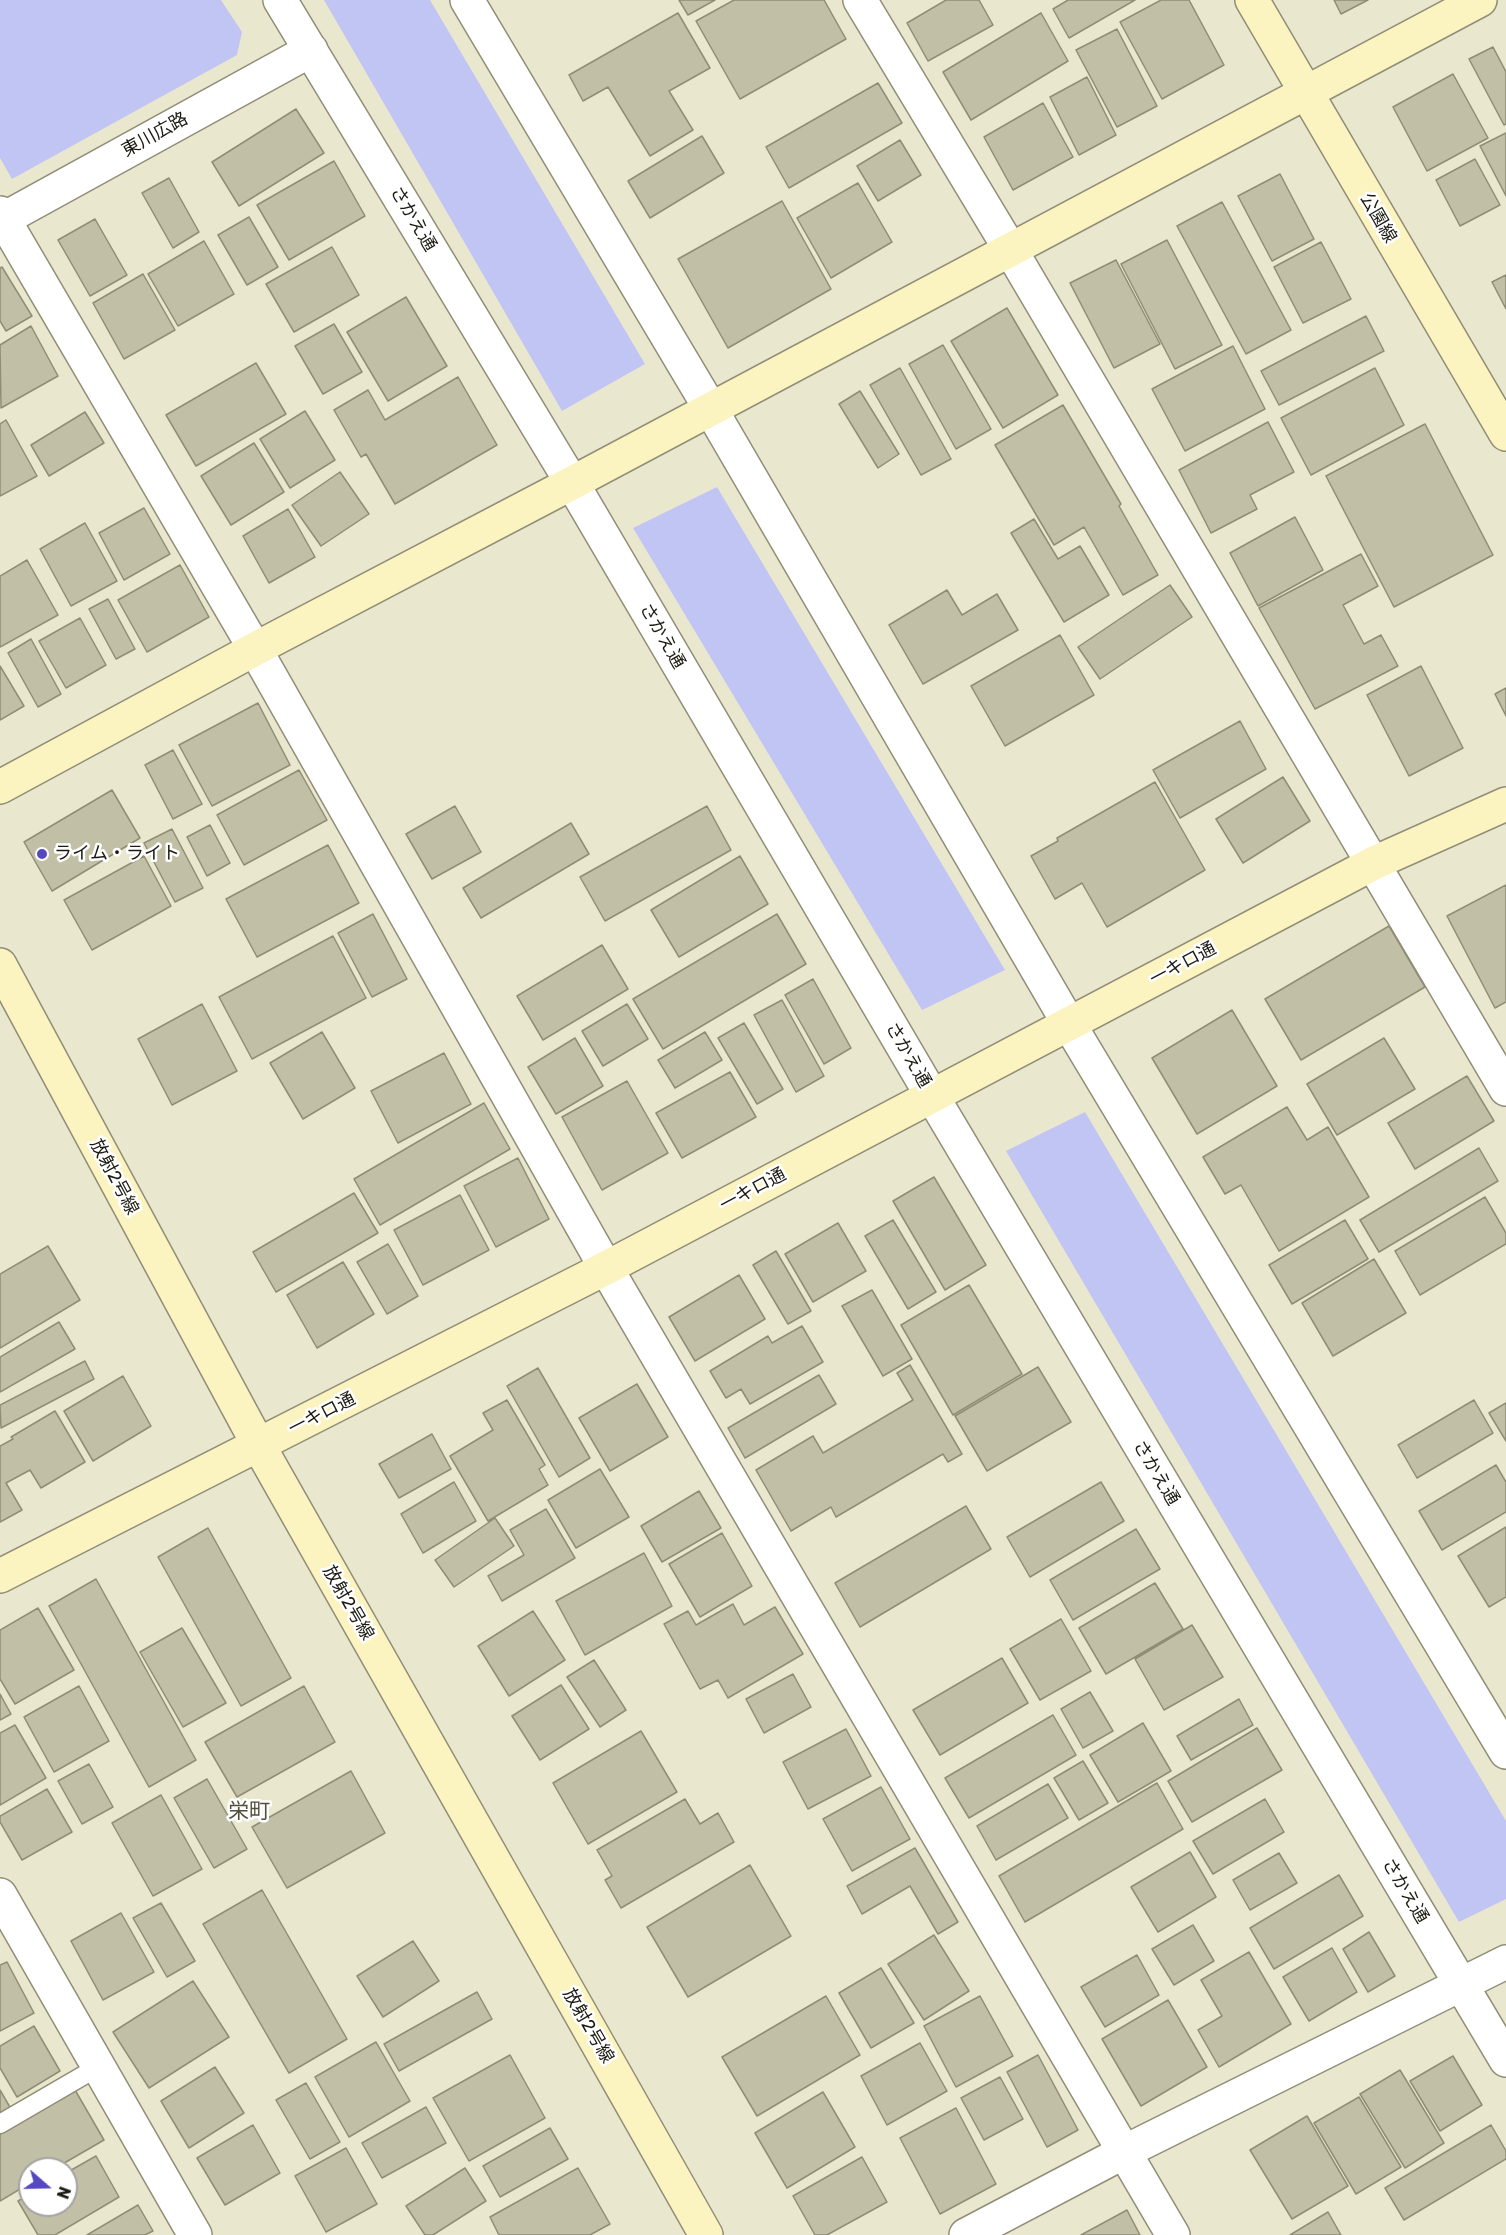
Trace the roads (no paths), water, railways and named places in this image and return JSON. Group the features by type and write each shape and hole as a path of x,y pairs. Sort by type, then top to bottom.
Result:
{"street":[{"name":"さかえ通","path":"280,0 572,483 932,1096 1506,2060"},
{"path":"467,0 710,408 1069,1024 1506,1752"},
{"path":"860,0 1010,249 1506,1089"},
{"name":"公園線","path":"1252,0 1506,434"},
{"path":"0,787 255,649 1480,0"},
{"name":"東川広路","path":"1,218 311,50"},
{"path":"1,218 255,649 606,1268 1173,2235"},
{"name":"一キロ通","path":"0,1576 606,1268 1374,863 1506,804"},
{"name":"放射2号線","path":"0,965 259,1446 706,2235"},
{"path":"0,1895 195,2235"},
{"path":"966,2235 1124,2152 1506,1962"}],"lane":[{"path":"0,2124 98,2067"}],"place":[{"name":"ライム・ライト","path":"42,854"}],"district":[{"name":"栄町","path":"249,1812"}]}
